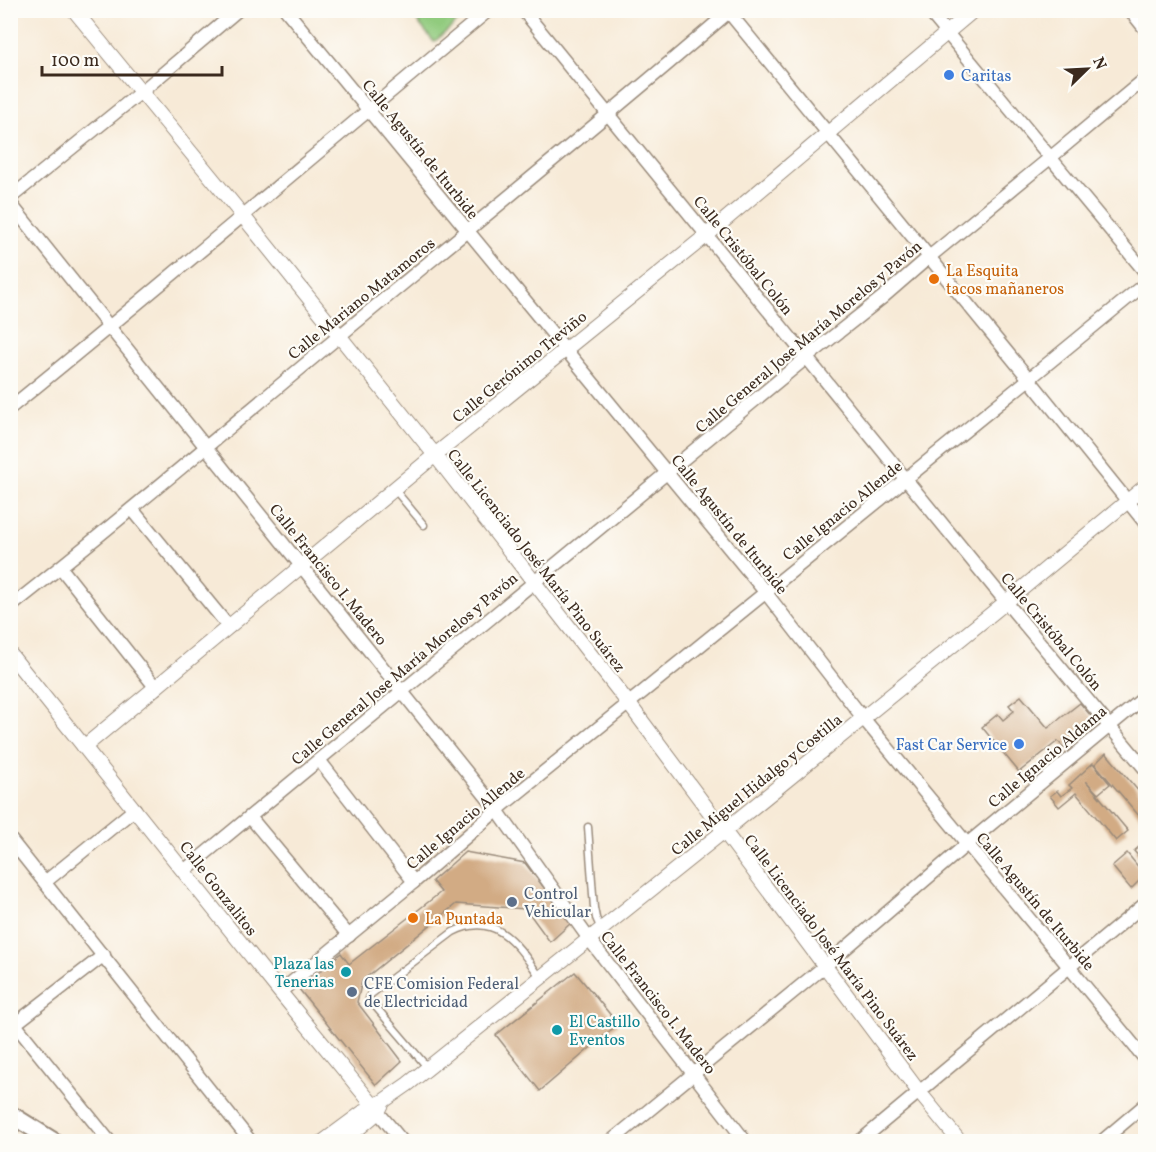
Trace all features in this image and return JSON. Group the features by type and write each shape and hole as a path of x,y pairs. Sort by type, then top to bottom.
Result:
{"main road":[{"path":"10,1113 55,1142"}],"street":[{"name":"Calle Licenciado José María Pino Suárez","path":"74,10 243,216 534,582 629,704 919,1092 960,1142"},
{"path":"10,198 238,10"},
{"name":"Calle Agustín de Iturbide","path":"286,10 766,593 863,718 1146,1060"},
{"path":"10,408 489,10"},
{"name":"Calle Cristóbal Colón","path":"523,10 1146,770"},
{"path":"928,10 1146,273"},
{"name":"Calle Gerónimo Treviño","path":"84,747 394,489 707,235 974,10"},
{"path":"1130,10 1146,30"},
{"path":"728,11 1146,524"},
{"name":"Calle Mariano Matamoros","path":"10,607 61,568 609,115 728,11"},
{"name":"Calle General Jose María Morelos y Pavón","path":"184,871 1146,78"},
{"name":"Calle Francisco I. Madero","path":"10,203 497,810 589,939 746,1142"},
{"name":"Calle Ignacio Allende","path":"280,992 414,882 497,810 1146,283"},
{"name":"Calle Miguel Hidalgo y Costilla","path":"378,1106 724,831 1146,486"},
{"path":"132,509 230,627"},
{"path":"61,568 156,687"},
{"name":"Calle Gonzalitos","path":"10,654 280,992 378,1106 403,1142"},
{"name":"Calle Ignacio Aldama","path":"610,1142 825,966 967,844 1146,696"},
{"path":"319,760 414,882"},
{"path":"45,882 135,809"},
{"path":"250,817 349,936"},
{"path":"10,839 251,1142"},
{"path":"859,1142 1146,903"},
{"path":"104,955 13,1021 110,1142"},
{"path":"1101,1142 1146,1104"},
{"path":"323,1142 378,1106"},
{"path":"342,1142 378,1106"}],"lane":[{"path":"394,489 424,525"},
{"path":"588,827 594,913 601,930"},
{"path":"428,1068 369,999 370,995 453,932 468,926 496,929 507,935 540,978"}],"green space":[{"path":"409,11 470,11 434,42"}],"building":[{"path":"1021,696 1048,728 1080,703 1096,722 1064,748 1058,741 1019,772 982,727 998,714 1003,720 1014,711 1009,705"},
{"path":"1106,753 1146,800 1146,824 1095,764"},
{"path":"1093,763 1110,784 1098,794 1086,781 1128,831 1116,841 1076,793 1059,807 1050,796 1057,791 1061,796 1072,788 1069,785"},
{"path":"1146,841 1146,865 1134,851"},
{"name":"Plaza las Tenerias","path":"465,852 525,863 571,923 550,942 526,909 456,904 362,981 357,1002 402,1061 376,1085 299,989 341,953 349,964 441,892 432,881"},
{"path":"1127,853 1145,875 1131,889 1112,866"},
{"name":"El Castillo Eventos","path":"575,972 618,1024 540,1091 496,1035"}],"place":[{"name":"Caritas","path":"949,75"},
{"name":"La Esquita tacos mañaneros","path":"934,279"},
{"name":"Fast Car Service","path":"1019,744"},
{"name":"Control Vehicular","path":"512,902"},
{"name":"La Puntada","path":"413,918"},
{"name":"Plaza las Tenerias","path":"346,972"},
{"name":"CFE Comision Federal de Electricidad","path":"352,992"},
{"name":"El Castillo Eventos","path":"557,1030"}]}
